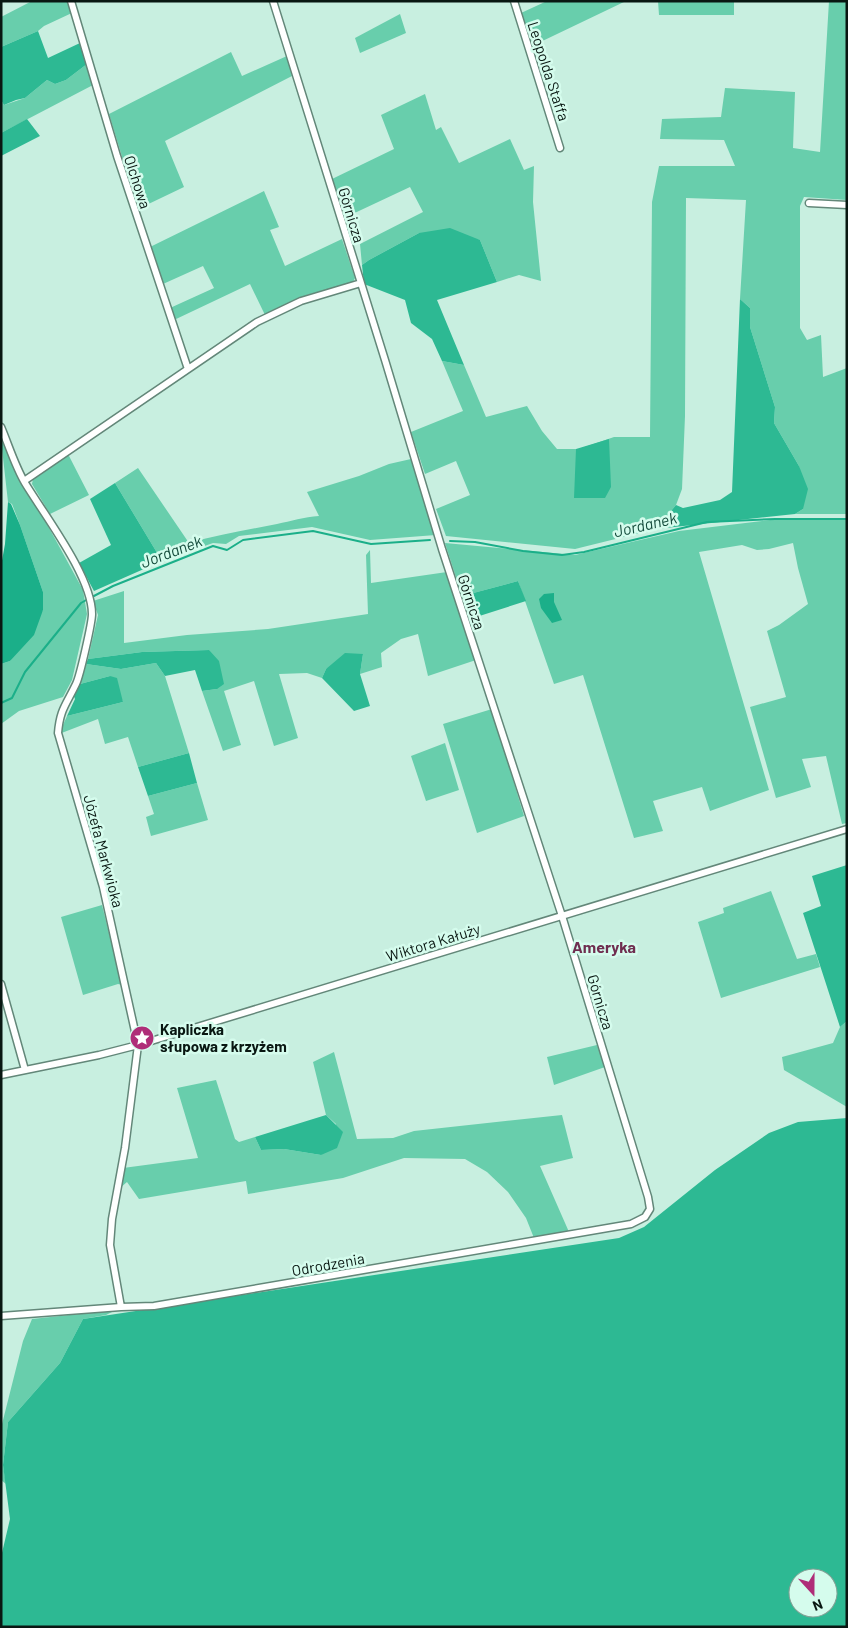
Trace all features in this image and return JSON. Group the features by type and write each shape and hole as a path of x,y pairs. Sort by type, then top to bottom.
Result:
{"street":[{"name":"Olchowa","path":"71,1 117,156 188,369"},
{"name":"Górnicza","path":"273,1 442,549 562,916 648,1197 650,1209"},
{"name":"Leopolda Staffa","path":"514,1 560,148"},
{"path":"809,203 847,205"},
{"path":"24,481 256,322 301,301 360,283"},
{"name":"Józefa Markwioka","path":"1,427 24,481 59,536 89,592 92,615 76,683 59,717 58,734 103,888 138,1045 126,1148 112,1219 110,1245 121,1307"},
{"name":"Wiktora Kałuży","path":"1,1075 138,1045 847,829"},
{"path":"1,984 25,1070"},
{"name":"Odrodzenia","path":"1,1316 154,1306 631,1224 645,1218 650,1209"}],"shaded area":[{"path":"32,1 70,1 74,12 44,26 38,31 1,47 1,17"},
{"path":"547,1 626,1 532,46 521,13"},
{"path":"658,1 734,1 734,15 659,15"},
{"path":"829,1 847,1 847,200 804,197 800,206 800,328 807,340 821,335 823,377 847,368 847,514 795,514 803,509 799,466 774,423 775,407 750,327 750,308 740,299 746,200 686,198 685,416 682,489 676,505 656,529 575,549 446,536 436,509 470,495 456,461 425,474 411,432 463,411 442,361 464,365 486,417 527,406 542,431 557,449 579,449 614,437 650,437 652,202 659,166 735,166 724,140 660,139 662,119 721,117 725,88 795,92 793,148 820,152"},
{"path":"400,14 406,33 360,53 355,38"},
{"path":"38,31 48,58 80,43 87,64 66,80 55,84 47,80 25,98 4,105 1,100 1,47"},
{"path":"231,52 242,76 287,56 292,76 165,141 184,187 138,209 109,114"},
{"path":"87,64 93,85 1,133 1,100 4,105 25,98 47,80 55,84 66,80"},
{"path":"425,94 436,130 441,127 459,163 510,139 524,170 534,166 533,202 541,281 519,275 497,282 480,240 419,233 362,265 360,244 423,212 410,187 344,218 332,179 394,149 381,115"},
{"path":"27,119 40,136 1,156 1,133"},
{"path":"264,191 279,227 270,230 285,266 342,239 355,278 353,282 307,295 265,315 250,284 174,320 170,308 214,288 203,266 163,284 150,247"},
{"path":"450,228 480,240 497,282 437,300 464,365 442,361 432,339 411,323 405,300 364,284 362,265 419,233"},
{"path":"740,299 750,308 750,327 775,407 774,423 799,466 808,489 803,509 795,514 656,529 676,505 683,508 720,500 732,492"},
{"path":"609,439 611,487 605,498 574,498 576,449"},
{"path":"1,440 83,590 87,614 72,680 63,697 19,711 1,724 1,664 10,661 43,610 43,592 12,504 8,502"},
{"path":"68,454 89,495 50,514 32,484 33,479"},
{"path":"411,459 436,535 370,540 312,527 239,536 226,544 213,543 162,561 115,483 138,468 189,543 319,516 307,492 359,476 389,464"},
{"path":"115,483 162,561 94,591 79,563 111,545 90,499"},
{"path":"8,502 11,504 20,525 43,592 43,610 34,635 10,661 1,664 1,566 5,544"},
{"path":"770,520 847,520 847,823 842,824 826,756 802,759 811,787 776,798 750,707 786,697 767,631 779,625 808,604 793,543 757,550 742,545 699,552 769,790 710,811 702,787 653,801 663,831 634,838 583,675 554,684 518,581 462,596 445,543 575,555 679,531"},
{"path":"370,550 371,583 447,572 476,660 428,676 418,634 401,639 381,653 382,667 360,674 363,654 326,669 322,678 307,673 279,674 298,738 274,746 254,681 224,691 241,745 223,751 202,691 217,689 209,650 142,652 88,659 98,615 93,601 124,591 124,643 187,635 268,629 368,614 366,555"},
{"path":"518,581 526,601 470,619 462,596"},
{"path":"554,593 554,602 562,620 552,623 541,608 539,599 544,594"},
{"path":"209,650 219,661 224,684 217,689 202,691 195,670 165,676 156,663 121,669 86,664 88,659 142,652"},
{"path":"345,653 363,654 360,674 370,706 354,711 322,678 326,669"},
{"path":"156,663 165,676 189,753 138,767 128,737 105,744 98,719 59,734 67,716 123,702 110,676 80,684 86,664 121,669"},
{"path":"110,676 117,678 123,702 67,716 75,699 73,694 80,684"},
{"path":"492,709 524,816 477,833 443,724"},
{"path":"445,743 459,790 426,801 411,756"},
{"path":"189,753 197,783 148,796 138,767"},
{"path":"197,783 208,820 151,836 146,817 154,814 148,796"},
{"path":"847,865 847,1021 840,1027 803,913 821,906 812,876"},
{"path":"771,891 797,959 816,954 820,967 721,998 698,922 724,913 723,908"},
{"path":"102,905 122,985 118,984 83,995 61,917"},
{"path":"847,1021 847,1107 784,1070 782,1057 833,1043 840,1027"},
{"path":"597,1045 605,1067 554,1085 547,1057"},
{"path":"334,1052 357,1139 393,1138 414,1131 562,1115 573,1158 540,1166 569,1232 534,1238 526,1218 508,1192 487,1172 465,1159 404,1158 343,1178 248,1194 246,1181 139,1199 127,1182 120,1188 123,1168 198,1158 177,1088 216,1080 235,1139 239,1142 255,1137 261,1150 284,1149 321,1155 336,1124 326,1115 313,1062"},
{"path":"326,1115 343,1132 337,1148 321,1155 284,1149 261,1150 255,1137"},
{"path":"847,1118 847,1627 1,1627 1,1557 10,1519 3,1465 8,1422 60,1363 83,1319 619,1238 644,1227 715,1170 769,1133 798,1122"},
{"path":"116,1310 106,1315 83,1319 60,1363 8,1422 3,1465 6,1484 1,1480 1,1428 23,1341 32,1319"}],"waterway":[{"name":"Jordanek","path":"450,541 475,542 523,551 562,555 584,552 707,522 775,519 847,519"},
{"name":"Jordanek","path":"92,597 113,586 213,546 227,550 243,540 313,531 371,544 430,540"},
{"name":"Jordanek","path":"1,703 12,698 25,672 81,603 88,599"}],"place":[{"name":"Kapliczka słupowa z krzyżem","path":"142,1038"}],"district":[{"name":"Ameryka","path":"604,946"}]}
